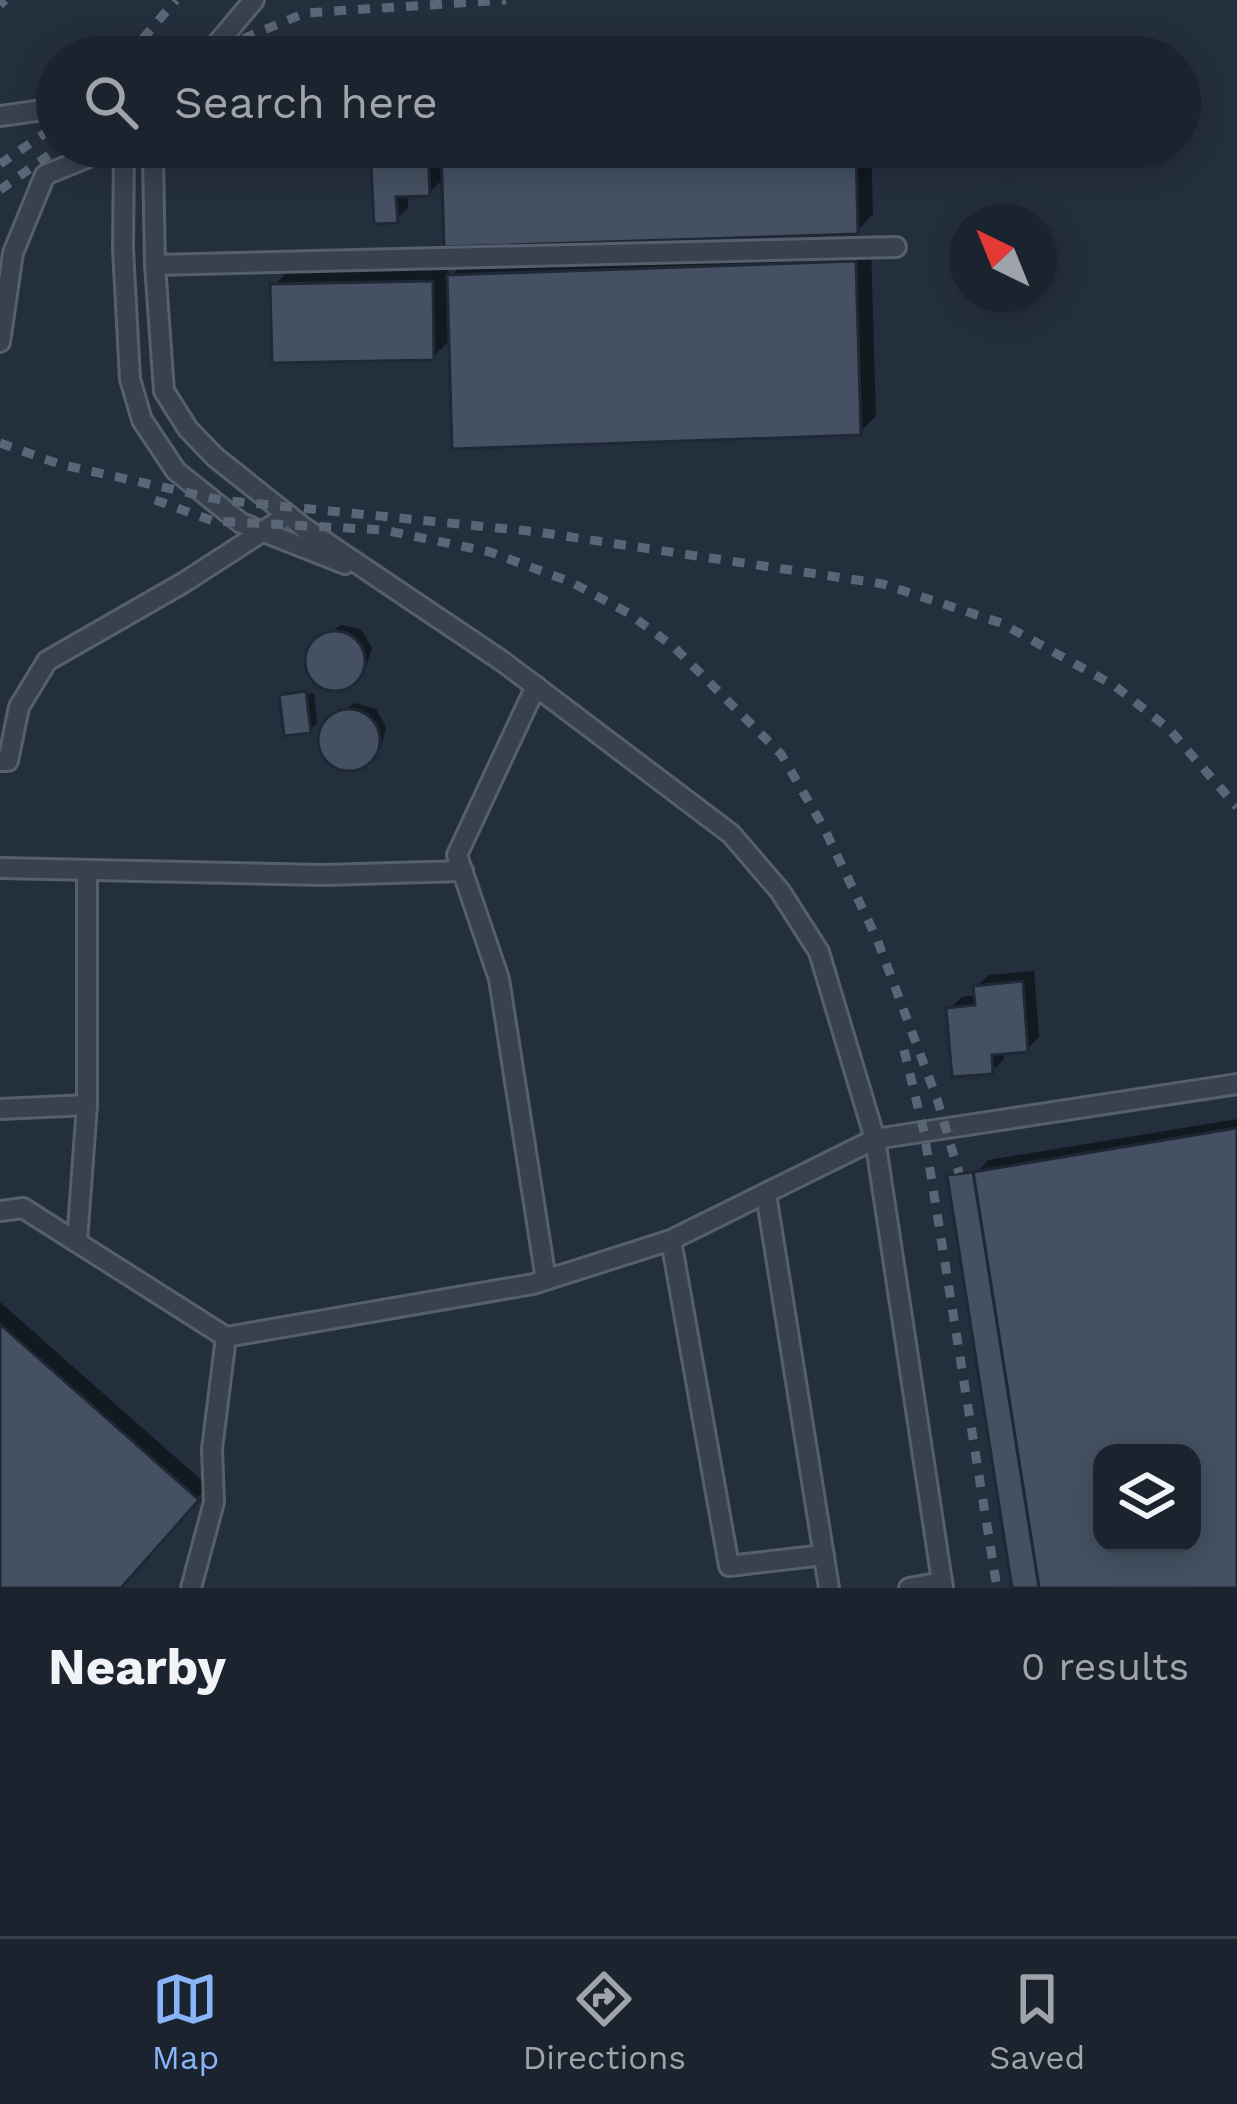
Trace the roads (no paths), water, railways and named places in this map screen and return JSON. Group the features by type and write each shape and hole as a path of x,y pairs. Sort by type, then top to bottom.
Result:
{"lane":[{"path":"214,36 250,4"},
{"path":"223,36 250,4"},
{"path":"0,116 36,111"},
{"path":"0,342 13,254 45,175 62,168"},
{"path":"124,168 130,379 142,420 176,471 241,523 372,573"},
{"path":"154,168 164,391 188,429 214,457 288,515 536,686 731,834 780,892 820,952 875,1139 943,1585 909,1588"},
{"path":"155,265 896,247"},
{"path":"0,761 8,761 10,706 47,661 183,583 288,515"},
{"path":"536,686 457,855 499,979 546,1280"},
{"path":"0,868 323,875 463,871"},
{"path":"77,1242 88,1105 86,872"},
{"path":"0,1211 23,1208 226,1337 546,1280 671,1240 875,1139 1237,1084"},
{"path":"0,1109 88,1105"},
{"path":"766,1194 829,1588"},
{"path":"671,1240 728,1566 824,1556"},
{"path":"191,1588 214,1502 212,1449 226,1337"}],"railway":[{"path":"0,5 5,0"},
{"path":"145,36 176,0"},
{"path":"250,36 305,13 506,0"},
{"path":"0,164 36,139"},
{"path":"0,190 36,164"},
{"path":"0,443 59,464 221,500 538,532 883,584 1001,623 1115,686 1169,729 1237,807"},
{"path":"155,500 213,521 384,530 490,552 571,582 628,613 674,647 781,754 824,828 877,939 937,1099 959,1173"},
{"path":"904,1050 924,1132 997,1588"}]}
